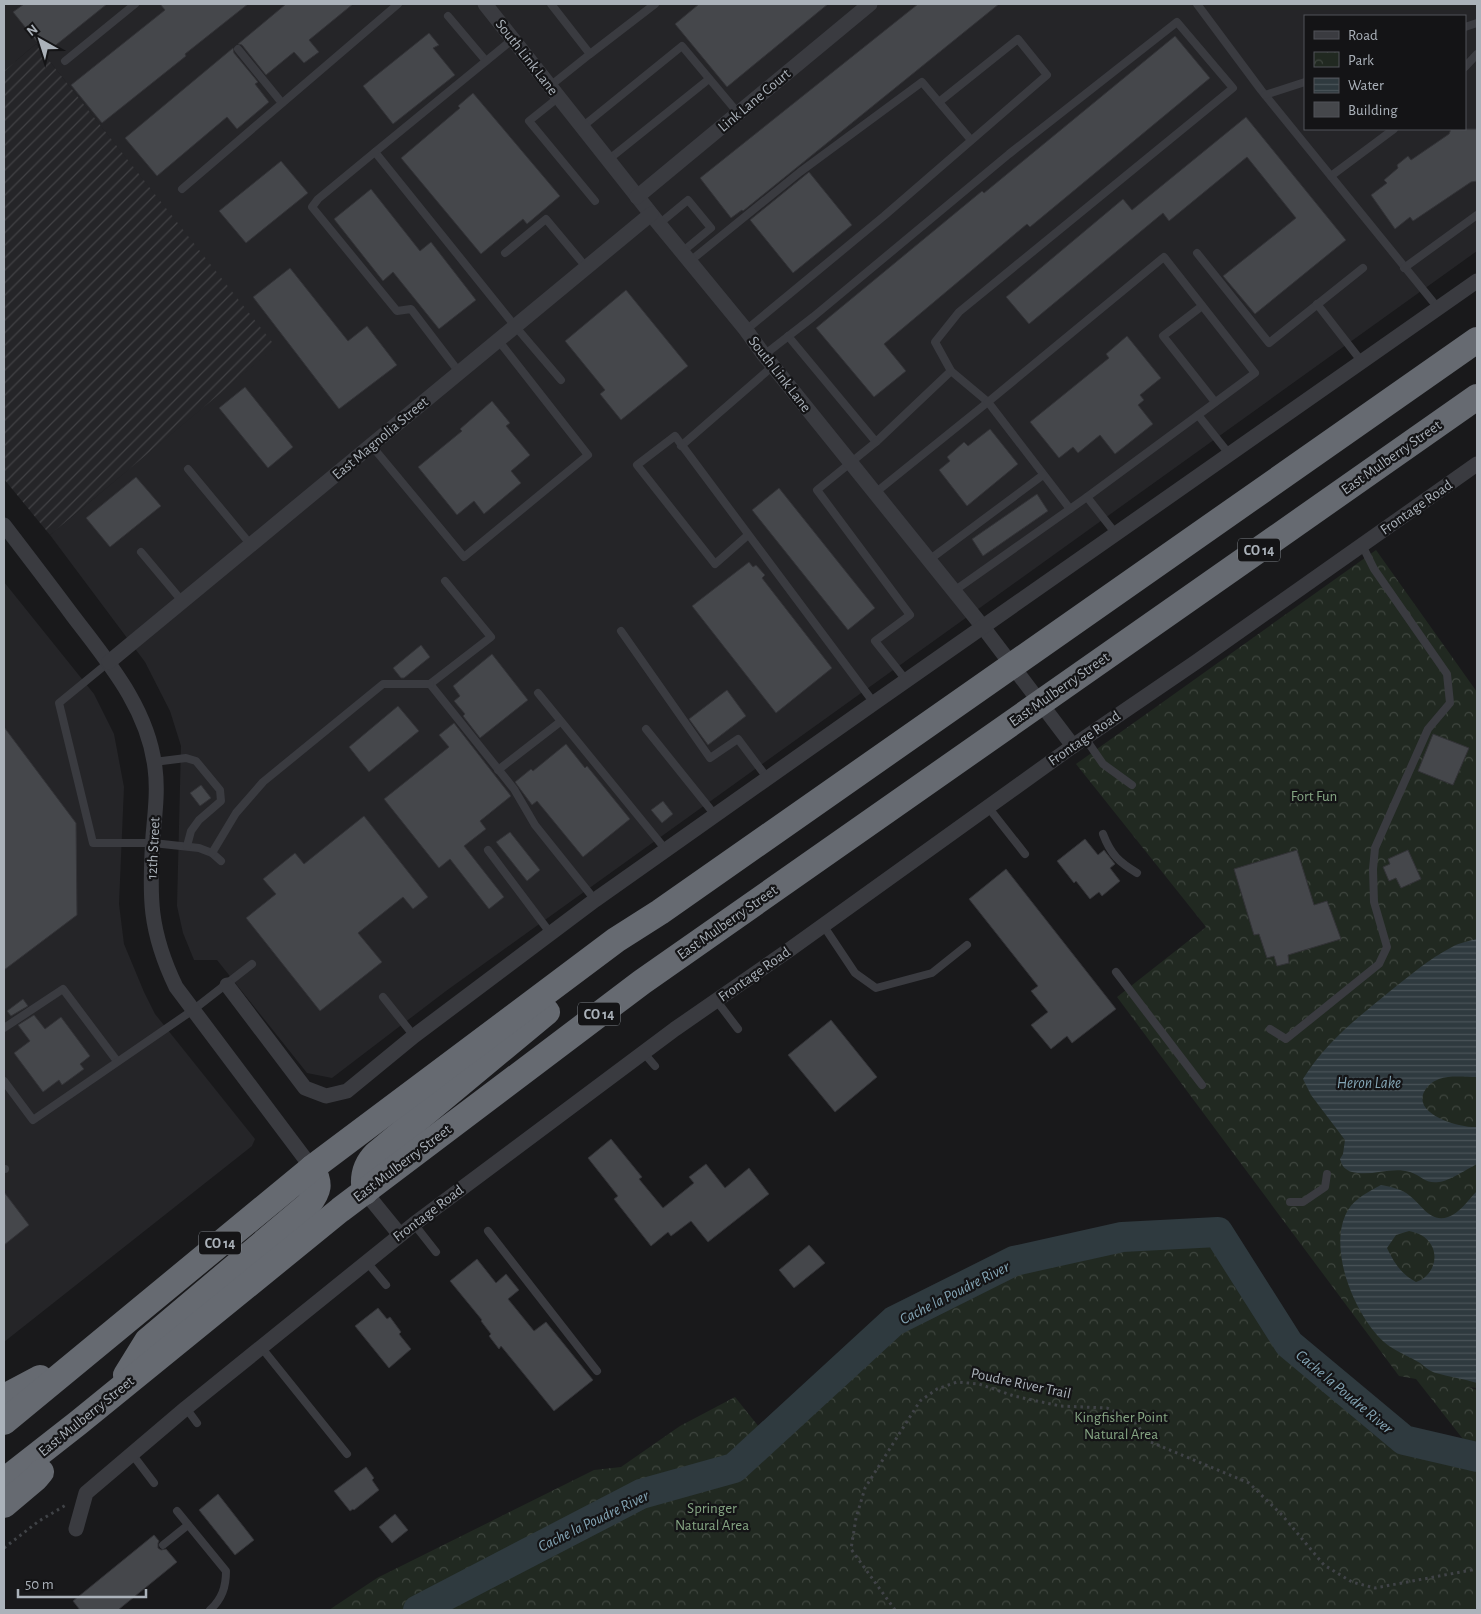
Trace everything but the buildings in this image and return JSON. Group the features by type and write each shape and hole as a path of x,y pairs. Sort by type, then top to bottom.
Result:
{"highway":[{"name":"CO 14","path":"4,1422 312,1168 616,940 660,912 1477,340"},
{"name":"East Mulberry Street","path":"4,1481 365,1192 642,982 1477,398"},
{"path":"365,1192 363,1182 366,1169 370,1160 376,1154 574,991 660,912"},
{"path":"117,1390 147,1341 308,1205 314,1197 318,1184 318,1178 312,1168"},
{"path":"4,1397 85,1354"},
{"path":"4,1505 36,1478 78,1423"}],"street":[{"name":"South Link Lane","path":"485,4 637,197 746,330 850,463 954,591 1040,702 1079,742"},
{"name":"Link Lane Court","path":"637,197 870,4"},
{"name":"East Magnolia Street","path":"109,662 586,267 655,219"},
{"path":"227,985 305,1088 326,1096 348,1090 414,1036 595,900 1477,281"},
{"name":"Frontage Road","path":"86,1493 186,1408 366,1261 643,1052 988,806 1477,464"},
{"name":"12th Street","path":"4,525 109,662 130,693 141,718 154,762 156,797 151,906 157,942 164,963 176,987 312,1168"},
{"path":"365,1192 400,1235"},
{"path":"76,1529 86,1493"}],"lane":[{"path":"65,61 135,4"},
{"path":"182,189 398,4"},
{"path":"551,4 590,54"},
{"path":"595,201 529,121 590,54 655,4"},
{"path":"1198,4 1265,95 1438,308"},
{"path":"448,16 486,61"},
{"path":"681,446 769,360 788,336 1009,154 1177,22 1233,88 959,312 935,342 951,371 988,402 1070,509"},
{"path":"459,372 411,309 398,310 312,207 318,198 513,39"},
{"path":"746,330 884,216 1047,75 1018,39 939,102"},
{"path":"582,127 682,46 738,113"},
{"path":"238,49 282,103"},
{"path":"1466,66 1477,54"},
{"path":"608,160 709,79"},
{"path":"685,257 719,238 800,172 922,82 971,140"},
{"path":"1265,95 1304,82"},
{"path":"1331,176 1393,130"},
{"path":"375,152 515,326 561,380"},
{"path":"655,219 688,200 719,238"},
{"path":"1404,268 1477,215"},
{"path":"505,253 546,219 586,267"},
{"path":"685,257 711,228"},
{"path":"1197,254 1270,343 1363,268"},
{"path":"875,493 1164,257 1255,373 1087,497 954,591"},
{"path":"1317,304 1362,362"},
{"path":"1202,306 1163,336 1215,402"},
{"path":"788,336 876,442"},
{"path":"371,445 464,557 588,455 498,340"},
{"path":"906,680 875,640 910,615 817,490 876,442 951,371"},
{"path":"1198,415 1230,455"},
{"path":"748,535 715,564 637,466 675,436 874,703"},
{"path":"188,469 251,545"},
{"path":"929,560 1043,475"},
{"path":"1087,497 1116,534"},
{"path":"1270,1029 1286,1039 1379,964 1387,947 1374,902 1373,868 1375,848 1428,729 1450,703 1447,674 1374,569 1362,544"},
{"path":"141,552 182,601"},
{"path":"212,853 236,813 262,782 383,684 430,684 491,637 445,582"},
{"path":"620,631 710,758 738,739 768,778"},
{"path":"109,662 59,703 93,843 187,846 200,848 212,853 221,861"},
{"path":"430,684 514,789 535,825 595,900"},
{"path":"538,693 666,850"},
{"path":"498,770 560,722"},
{"path":"646,729 715,816"},
{"path":"1079,742 1103,764 1132,785"},
{"path":"154,762 186,758 196,761 220,790 221,801 199,820 191,831 187,846"},
{"path":"988,806 1025,854"},
{"path":"1104,834 1108,847 1118,861 1137,873"},
{"path":"488,850 551,934"},
{"path":"823,925 854,973 876,988 932,973 967,945"},
{"path":"4,1081 33,1120 193,1010 252,964"},
{"path":"1116,972 1202,1084"},
{"path":"4,1028 63,989 117,1061"},
{"path":"383,997 414,1036"},
{"path":"716,1000 738,1029"},
{"path":"643,1052 655,1066"},
{"path":"1290,1202 1303,1202 1325,1187 1327,1174"},
{"path":"414,1224 436,1252"},
{"path":"488,1231 597,1371"},
{"path":"366,1261 386,1285"},
{"path":"261,1347 347,1454"},
{"path":"186,1408 197,1423"},
{"path":"132,1454 154,1482"},
{"path":"177,1511 226,1571 223,1594 210,1610"},
{"path":"163,1546 188,1525"}],"path":[{"name":"Poudre River Trail","path":"895,1610 851,1549 856,1518 865,1488 920,1401 937,1389 957,1382 978,1384 1014,1396 1060,1406 1107,1408 1135,1421 1148,1442 1249,1483 1282,1515 1324,1565 1352,1582 1375,1588 1477,1568"},
{"path":"4,1548 39,1521 86,1493"}],"shaded area":[{"path":"4,4 1477,4 1477,251 446,991 332,1078 307,1073 217,960 194,960 183,933 177,906 181,746 170,711 145,662 50,535 275,347 36,44 4,71"},
{"path":"36,44 276,347 50,535 4,479 4,71"},
{"path":"4,582 94,694 114,734 124,787 119,904 124,944 144,992 155,1014 255,1139 252,1146 4,1342"}],"green space":[{"name":"Fort Fun","path":"1376,550 1477,692 1477,1388 1468,1387 1477,1390 1477,1457 1416,1379 1399,1376 1117,997 1206,927 1076,764"},
{"name":"Kingfisher Point Natural Area","path":"1218,1232 1289,1344 1404,1440 1477,1457 1477,1610 329,1610 377,1578 594,1470 621,1467 680,1426 735,1397 767,1437 894,1321 1014,1261 1122,1237"}],"water":[{"name":"Heron Lake","path":"1477,939 1477,1077 1439,1079 1427,1087 1422,1100 1425,1107 1440,1118 1460,1125 1477,1127 1477,1164 1448,1179 1434,1182 1427,1181 1403,1170 1359,1173 1347,1170 1340,1159 1343,1154 1345,1140 1311,1095 1303,1079 1331,1043 1389,992 1419,968 1444,952 1458,944"},
{"path":"1381,1185 1407,1194 1436,1218 1448,1217 1456,1213 1477,1191 1477,1383 1434,1372 1388,1345 1373,1330 1354,1299 1342,1261 1340,1243 1342,1225 1351,1206 1363,1195","holes":["1409,1231 1420,1234 1428,1240 1434,1253 1434,1260 1429,1273 1416,1282 1398,1268 1387,1248 1396,1235"]}],"waterway":[{"name":"Cache la Poudre River","path":"418,1610 641,1494 734,1468 894,1321 1014,1261 1122,1237 1218,1232 1289,1344 1404,1440 1477,1457"}],"park label":[{"name":"Springer Natural Area","path":"712,1516"}]}
